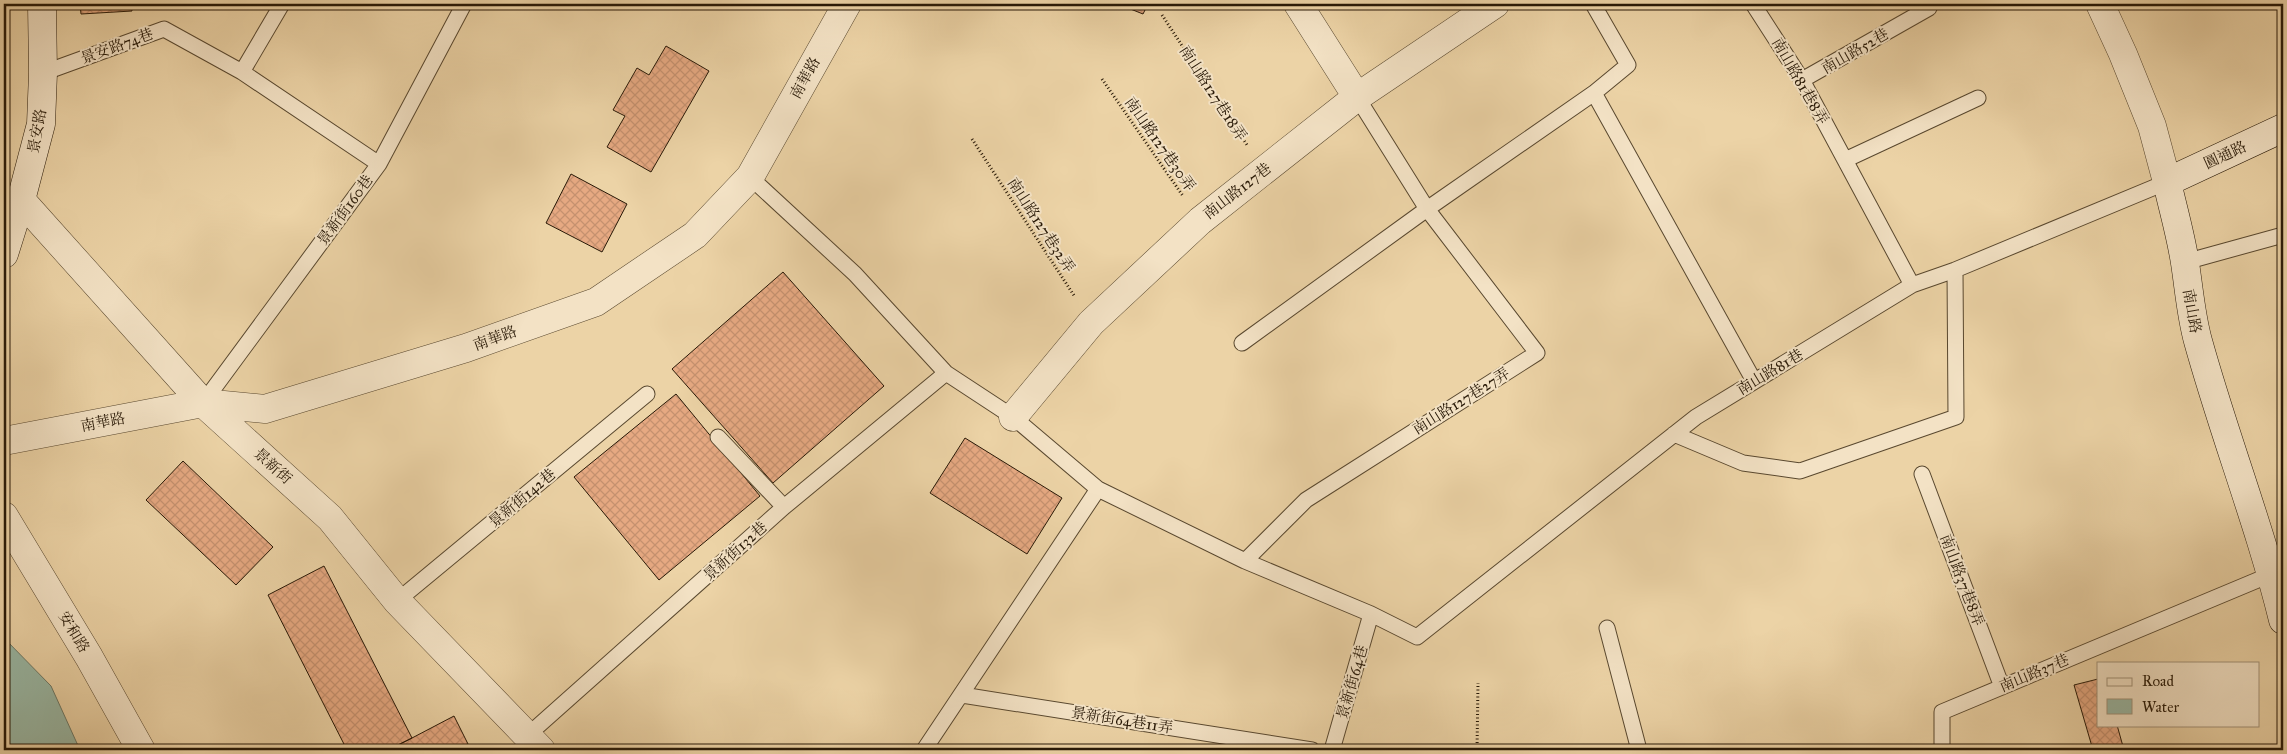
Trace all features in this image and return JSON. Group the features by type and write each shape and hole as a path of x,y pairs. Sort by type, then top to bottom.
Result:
{"street":[{"name":"景安路","path":"4,254 12,190 41,124 43,73 42,4"},
{"name":"南華路","path":"4,442 203,403 265,409 466,348 596,302 695,235 750,177 847,4"},
{"path":"1298,4 1357,97"},
{"name":"南山路127巷","path":"1013,417 1091,323 1200,221 1357,97 1495,4"},
{"name":"南山路","path":"2100,4 2123,54 2152,126 2185,262 2190,304 2198,340 2278,572 2283,620"},
{"name":"圓通路","path":"2167,182 2283,128"},
{"name":"景新街","path":"12,190 203,403 330,518 398,601 535,743"},
{"name":"安和路","path":"4,516 89,657 140,750"}],"lane":[{"path":"242,72 282,4"},
{"name":"景新街160巷","path":"203,403 379,164 464,4"},
{"path":"1242,343 1427,209 1594,93 1628,65 1594,4"},
{"name":"南山路81巷8弄","path":"1753,4 1802,80 1912,285"},
{"name":"南山路52巷","path":"1802,80 1929,8 1927,4"},
{"name":"景安路74巷","path":"43,73 164,28 242,72 379,164"},
{"path":"1594,93 1754,381"},
{"name":"南山路127巷27弄","path":"1245,560 1306,500 1537,353 1427,209 1357,97"},
{"path":"1845,160 1978,98"},
{"path":"750,177 855,274 946,373 1013,417 1098,489 1245,560 1372,614"},
{"name":"南山路81巷","path":"1372,614 1416,637 1696,417 1912,285 1955,270 2167,182"},
{"path":"2185,262 2283,235"},
{"path":"1674,434 1743,463 1800,471 1956,418 1955,270"},
{"name":"景新街132巷","path":"535,743 784,507 946,373"},
{"name":"景新街142巷","path":"398,601 647,394"},
{"path":"718,437 784,507"},
{"name":"南山路37巷8弄","path":"1922,474 2002,687"},
{"path":"924,750 1098,489"},
{"name":"南山路37巷","path":"1942,750 1942,712 2278,572"},
{"name":"景新街64巷","path":"1332,750 1372,614"},
{"path":"1607,628 1638,750"},
{"name":"景新街64巷11弄","path":"962,695 1312,750"}],"path":[{"name":"南山路127巷18弄","path":"1162,15 1264,171"},
{"name":"南山路127巷30弄","path":"1102,79 1200,221"},
{"name":"南山路127巷32弄","path":"972,138 1091,323"},
{"path":"1477,750 1478,683"}],"water":[{"path":"4,638 51,686 80,750 5,750"}],"building":[{"path":"80,4 131,4 132,11 81,14"},
{"path":"1118,4 1148,4 1143,14"},
{"path":"666,46 709,71 651,172 607,147 625,116 613,110 637,68 649,75"},
{"path":"571,174 627,204 602,252 546,223"},
{"path":"783,272 884,386 773,483 672,369"},
{"path":"676,394 760,496 659,580 574,477"},
{"path":"965,438 1062,498 1027,554 930,493"},
{"path":"183,461 273,547 236,585 146,500"},
{"path":"324,566 412,738 388,750 347,750 268,595"},
{"path":"2097,679 2097,726 2117,726 2124,750 2093,750 2074,685"},
{"path":"454,716 471,750 388,750 412,738"}]}
